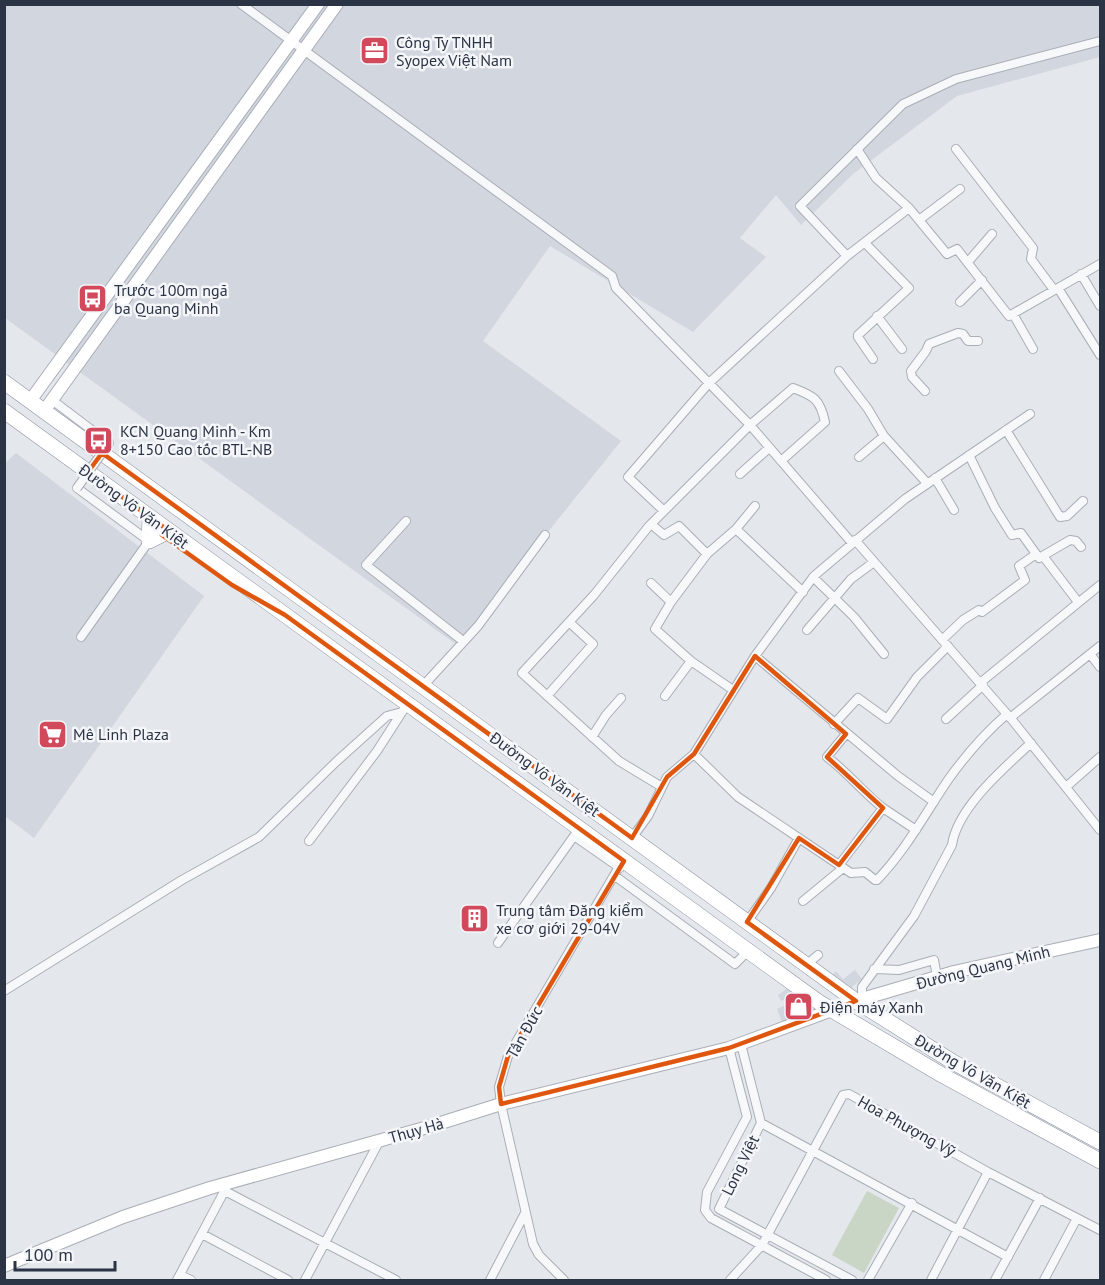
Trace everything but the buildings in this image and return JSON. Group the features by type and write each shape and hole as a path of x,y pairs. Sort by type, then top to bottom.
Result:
{"highway":[{"name":"Đường Võ Văn Kiệt","path":"4,382 34,395 48,405 423,686 806,965 953,1062 1101,1142"},
{"path":"11,415 34,395"},
{"path":"31,430 48,405"},
{"name":"Đường Võ Văn Kiệt","path":"11,415 59,450 156,530 285,615 405,708 577,832 620,868 748,951 833,1010 942,1075 1101,1161"}],"street":[{"path":"241,4 612,276 616,288 750,425 874,562 1031,743 1101,830"},
{"path":"34,395 318,4"},
{"path":"81,637 156,530 77,488 109,442 48,405 337,4"},
{"path":"847,256 800,206 903,104 956,79 1101,41"},
{"path":"857,149 876,178 909,208 947,254 957,249 1009,316 1101,264"},
{"path":"956,149 1033,248 1031,259 1056,289 1101,355"},
{"path":"919,220 960,189"},
{"path":"664,511 628,477 709,383 847,256 909,208"},
{"path":"968,262 992,234"},
{"path":"865,243 909,288 858,334 873,359"},
{"path":"1080,274 1101,306"},
{"path":"960,302 982,280"},
{"path":"1012,314 1033,349"},
{"path":"876,316 902,349"},
{"path":"925,391 912,377 911,371 929,344 958,333 963,334 968,341 978,341"},
{"path":"839,371 868,409 884,436 931,481 954,510"},
{"path":"662,787 619,760 522,673 594,595 651,524 750,425 792,388 813,396 822,409 825,423 781,461"},
{"path":"632,838 648,816 667,777 694,754 755,656 813,577 905,499 1030,414"},
{"path":"1006,430 1060,517 1067,516 1083,501"},
{"path":"859,457 884,436"},
{"path":"740,474 769,448"},
{"path":"969,455 994,508 1012,535 1021,533 1078,602"},
{"path":"733,690 691,661 655,629 671,602 707,554 736,529 755,506"},
{"path":"406,521 366,565 463,641"},
{"path":"651,524 664,536 679,526 707,554"},
{"path":"736,529 803,592"},
{"path":"423,686 484,617 545,535"},
{"path":"834,724 858,698 887,719 963,620 979,610 982,612 1025,580 1019,566 1070,540 1076,541 1081,547"},
{"path":"807,630 850,579 874,562"},
{"path":"813,577 855,617 884,654"},
{"path":"651,583 671,602"},
{"path":"946,719 981,684 1101,585"},
{"path":"547,696 592,644 569,622"},
{"path":"694,754 738,797 851,873 865,872 873,879 877,879 916,830 948,781 983,735 1101,646"},
{"path":"1090,654 1101,667"},
{"path":"755,656 846,734 934,802"},
{"path":"665,696 691,661"},
{"path":"592,737 621,698"},
{"path":"309,841 377,751 405,708"},
{"path":"4,991 182,880 260,837 336,761 387,716 405,708"},
{"path":"846,734 827,757 862,790 916,830"},
{"path":"859,1000 862,987 901,936 922,902 952,845 953,836 962,818 997,775 1031,743"},
{"path":"1066,787 1101,757"},
{"path":"803,901 841,866 883,807"},
{"path":"498,944 577,832"},
{"path":"747,922 771,888 800,838"},
{"name":"Tân Đức","path":"564,1281 539,1255 533,1244 499,1087 508,1056 620,868"},
{"name":"Đường Quang Minh","path":"833,1010 938,977 1101,940"},
{"path":"806,965 819,955"},
{"path":"874,969 899,970 934,960 938,977"},
{"name":"Thụy Hà","path":"4,1266 123,1217 501,1104 735,1046 833,1010"},
{"name":"Long Việt","path":"735,1046 761,1122 719,1209 852,1281"},
{"name":"Long Việt","path":"735,1046 747,1117 707,1192 705,1210 711,1218 826,1281"},
{"name":"Hoa Phượng Vỹ","path":"730,1281 762,1245 843,1095 849,1094 988,1172 1101,1230"},
{"path":"761,1122 1008,1257"},
{"path":"305,1281 380,1140"},
{"path":"930,1281 988,1172"},
{"path":"191,1281 178,1278 227,1187 396,1281"},
{"path":"995,1281 1040,1198"},
{"path":"868,1281 912,1203"},
{"path":"705,1210 719,1209"},
{"path":"490,1281 525,1213"},
{"path":"1044,1281 1077,1218"},
{"path":"202,1234 288,1281"}],"highlighted area":[{"path":"102,453 632,838 667,777 694,754 755,656 846,734 827,757 883,808 839,865 799,838 747,922 856,1001 729,1048 501,1104 499,1087 508,1056 624,861 285,615 232,585 162,535 169,531 88,472"}],"shaded area":[{"path":"5,5 1100,5 1100,57 957,96 853,174 801,225 776,195 740,238 766,257 693,332 550,246 483,341 621,441 457,645 5,318"},
{"path":"16,453 204,596 34,838 5,816 4,464"},
{"path":"855,970 862,979 846,992 828,979 836,971 843,979"},
{"name":"Điện máy Xanh","path":"792,985 817,1006 782,1022 777,1009 786,1005 778,995"}],"green space":[{"path":"867,1191 899,1208 864,1273 832,1255"}],"place":[{"name":"Công Ty TNHH Syopex Việt Nam","path":"375,51"},
{"name":"Trước 100m ngã ba Quang Minh","path":"93,299"},
{"name":"KCN Quang Minh - Km 8+150 Cao tốc BTL-NB","path":"99,440"},
{"name":"Mê Linh Plaza","path":"52,734"},
{"name":"Trung tâm Đăng kiểm xe cơ giới 29-04V","path":"475,919"},
{"name":"Điện máy Xanh","path":"799,1007"}]}
